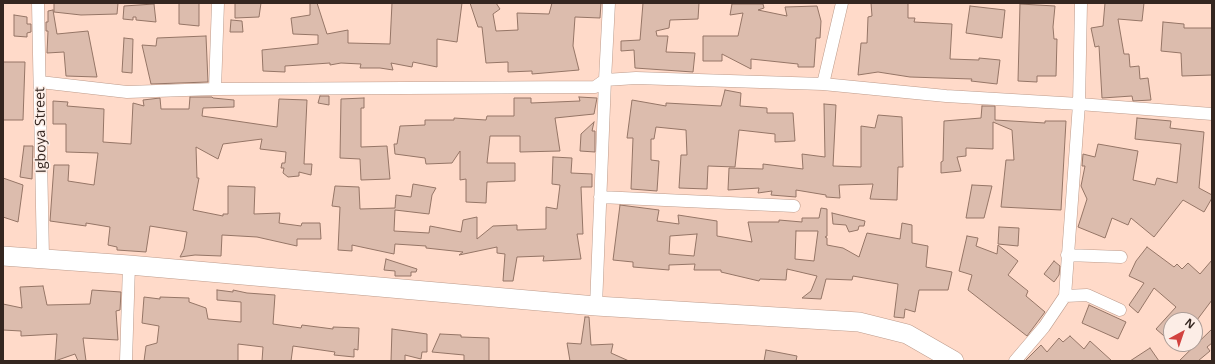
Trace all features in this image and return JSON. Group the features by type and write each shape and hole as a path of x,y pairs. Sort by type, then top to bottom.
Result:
{"main road":[{"path":"3,256 129,265 596,306 859,322 906,334 954,361"}],"street":[{"name":"Igboya Street","path":"38,3 43,258"},
{"path":"215,89 218,3"},
{"path":"596,306 609,3"},
{"path":"823,84 842,3"},
{"path":"1015,361 1044,327 1066,296 1078,104 1081,3"},
{"path":"40,82 127,92 215,89 595,87 605,80 636,78 823,84 946,96 1212,114"},
{"path":"600,198 794,206"},
{"path":"1068,255 1120,257"},
{"path":"126,361 129,265"},
{"path":"1066,296 1087,295 1120,310"}],"building":[{"path":"54,3 118,3 117,14 81,15 54,12"},
{"path":"179,3 199,3 199,26 179,24"},
{"path":"235,3 261,3 259,17 235,18"},
{"path":"310,3 317,3 327,34 348,30 348,43 390,44 392,3 462,3 457,42 437,39 437,67 413,62 412,67 391,63 393,70 380,68 360,68 361,64 341,63 330,65 330,63 285,66 285,72 263,71 262,50 318,44 318,35 293,34 291,18 310,15"},
{"path":"470,3 496,3 500,9 493,14 496,31 518,30 517,13 549,14 552,3 601,3 600,18 575,17 573,46 579,70 532,74 532,71 508,72 508,62 486,63 482,27 478,27"},
{"path":"643,3 699,3 698,19 670,20 669,28 656,31 657,36 668,36 666,52 695,53 693,72 635,68 634,50 621,51 621,41 640,40"},
{"path":"871,3 908,3 908,18 915,18 914,22 952,24 950,59 979,60 979,58 1000,60 997,84 971,81 972,79 910,77 878,72 858,75 861,43 867,43 868,17 872,16"},
{"path":"1105,3 1144,3 1142,21 1118,19 1124,54 1129,54 1130,67 1139,66 1140,79 1148,78 1151,100 1133,101 1132,96 1102,98 1099,46 1095,47 1091,28 1103,26"},
{"path":"154,4 156,22 136,20 136,17 133,17 133,20 123,19 124,6"},
{"path":"732,4 763,4 764,8 758,10 787,16 785,7 817,6 821,21 820,38 816,38 814,67 798,67 798,64 751,59 751,69 722,54 722,61 703,61 703,36 738,36 743,13 730,15"},
{"path":"1020,4 1055,6 1053,27 1054,39 1057,39 1056,76 1037,76 1037,82 1018,81"},
{"path":"970,6 1005,10 1002,38 966,33"},
{"path":"53,10 57,34 88,31 97,77 66,76 64,52 47,53 48,31 46,31 46,22 48,22 48,11"},
{"path":"14,15 27,17 27,24 31,24 31,32 27,33 27,37 14,36"},
{"path":"231,20 242,21 243,32 230,32"},
{"path":"1163,22 1184,24 1184,28 1212,28 1212,75 1182,76 1181,53 1161,51"},
{"path":"206,36 208,82 151,84 142,45 156,46 157,38"},
{"path":"124,38 133,39 132,73 122,72"},
{"path":"3,62 25,62 23,120 3,120"},
{"path":"725,90 741,93 740,106 767,108 767,113 793,113 795,141 775,142 775,134 739,130 735,167 708,166 707,189 679,188 681,155 687,155 686,130 656,127 654,139 651,139 651,160 659,161 657,191 631,189 633,138 627,138 632,100 666,106 666,103 721,106"},
{"path":"320,96 329,96 329,105 318,103"},
{"path":"190,97 212,97 234,100 234,107 203,108 202,116 277,127 279,99 307,100 304,164 312,164 311,175 299,172 299,176 288,177 283,173 284,168 281,168 282,163 285,163 286,152 260,149 262,139 223,144 218,159 196,147 197,178 199,178 193,210 223,216 223,214 228,214 228,186 255,187 254,214 280,213 279,223 301,226 302,223 320,223 321,239 297,239 297,246 257,237 222,235 221,256 195,255 180,257 184,249 187,232 150,226 146,252 117,250 117,247 108,245 110,227 86,223 86,226 50,221 54,165 69,165 68,181 94,185 98,153 66,152 66,124 53,124 53,101 68,102 67,106 104,109 103,142 131,144 133,103 144,106 143,100 160,98 161,109 189,109"},
{"path":"579,97 597,98 594,114 555,118 560,151 520,152 520,136 490,136 487,163 515,163 515,181 487,182 486,203 466,202 466,179 460,180 460,151 452,163 426,164 425,158 395,154 394,144 397,144 400,126 425,125 425,120 454,120 454,118 486,120 487,116 514,116 514,98 531,98 531,103 580,101"},
{"path":"364,98 364,108 361,108 361,147 387,146 390,179 361,180 360,159 340,158 341,99"},
{"path":"824,104 836,105 833,166 861,167 861,126 875,128 878,115 902,117 903,167 898,167 897,200 870,199 873,184 839,185 840,198 826,197 826,195 796,190 796,197 771,195 772,191 758,193 759,188 728,190 729,168 763,169 763,164 803,169 802,154 825,157"},
{"path":"982,106 995,106 995,120 1045,123 1045,121 1066,121 1061,210 1001,207 1006,160 1014,160 1012,130 993,122 993,149 966,148 966,156 957,157 961,171 941,173 941,162 943,161 944,121 981,118"},
{"path":"1137,118 1171,121 1170,128 1204,132 1199,188 1212,195 1212,198 1204,212 1183,200 1154,237 1131,218 1128,225 1112,218 1105,238 1078,227 1087,199 1081,186 1085,166 1082,166 1083,154 1095,157 1098,144 1138,151 1133,180 1155,185 1157,178 1177,183 1181,144 1135,139"},
{"path":"594,122 592,131 595,131 595,152 580,151 581,134"},
{"path":"24,146 33,146 32,179 20,177"},
{"path":"553,157 572,158 571,173 592,174 592,187 581,187 583,234 577,234 581,259 543,261 544,256 517,257 513,281 503,281 505,254 497,253 497,247 459,255 463,252 426,248 426,246 395,244 394,254 352,245 352,251 338,250 340,207 332,206 335,186 359,187 360,209 395,208 396,195 411,197 413,184 436,188 432,195 429,214 395,210 394,231 429,233 430,226 461,232 463,220 477,217 477,239 493,226 517,225 517,230 546,229 546,207 557,209 560,185 552,184"},
{"path":"3,178 23,185 18,222 3,217"},
{"path":"972,185 992,186 984,218 966,218"},
{"path":"620,205 659,210 657,221 679,224 678,215 717,221 717,236 752,242 748,222 779,222 779,220 802,222 802,218 819,218 821,208 827,209 827,236 825,237 827,238 827,245 843,248 859,257 867,233 900,239 902,223 912,225 912,243 928,246 926,267 952,272 948,290 919,290 915,312 905,309 904,318 894,317 898,284 853,276 852,280 826,279 821,299 802,298 811,291 817,276 787,269 786,280 760,279 759,281 721,272 721,270 694,270 695,264 669,265 669,270 633,267 633,262 613,260","holes":["796,231 818,231 814,261 795,259","697,234 694,256 669,254 670,236"]},
{"path":"832,213 865,221 864,226 859,226 858,230 849,232 846,225 833,224"},
{"path":"999,227 1019,228 1018,246 998,244"},
{"path":"967,236 978,238 976,246 997,254 998,245 1018,261 1008,275 1028,291 1026,296 1045,312 1027,336 968,290 972,275 959,271"},
{"path":"1147,247 1174,267 1177,264 1182,269 1188,263 1200,274 1212,260 1212,300 1203,312 1171,312 1176,307 1154,288 1138,313 1129,305 1144,283 1129,276 1136,261"},
{"path":"386,259 417,269 416,272 411,272 411,276 395,276 395,271 384,270"},
{"path":"1054,261 1060,266 1059,275 1054,282 1044,274"},
{"path":"43,286 47,305 90,304 92,290 121,292 120,310 116,311 118,340 83,338 86,361 78,361 75,354 55,361 57,334 21,336 21,331 3,330 3,304 22,308 20,287"},
{"path":"217,290 233,292 233,290 247,293 275,295 273,324 301,328 302,325 333,329 333,327 359,328 358,350 354,349 354,357 334,355 335,352 293,346 291,361 262,361 263,347 238,344 238,361 144,361 146,346 157,343 159,326 142,323 144,297 160,299 160,297 189,298 189,302 206,308 208,319 241,322 241,302 217,300"},
{"path":"1089,305 1126,322 1118,339 1082,323"},
{"path":"585,317 589,317 591,345 613,344 611,353 629,361 570,361 567,343 581,344"},
{"path":"1163,321 1163,335 1156,329"},
{"path":"392,329 427,334 427,352 422,352 421,359 405,355 405,361 391,361"},
{"path":"1212,329 1212,343 1207,347 1210,351 1198,361 1179,361 1188,352 1203,352 1203,338"},
{"path":"440,334 461,335 461,337 489,338 489,361 464,361 464,355 432,352"},
{"path":"1070,336 1084,349 1090,341 1112,361 1025,361 1041,345 1047,352 1059,338 1063,342"},
{"path":"1150,348 1159,361 1130,361"},
{"path":"766,350 797,356 796,361 764,361"}]}
